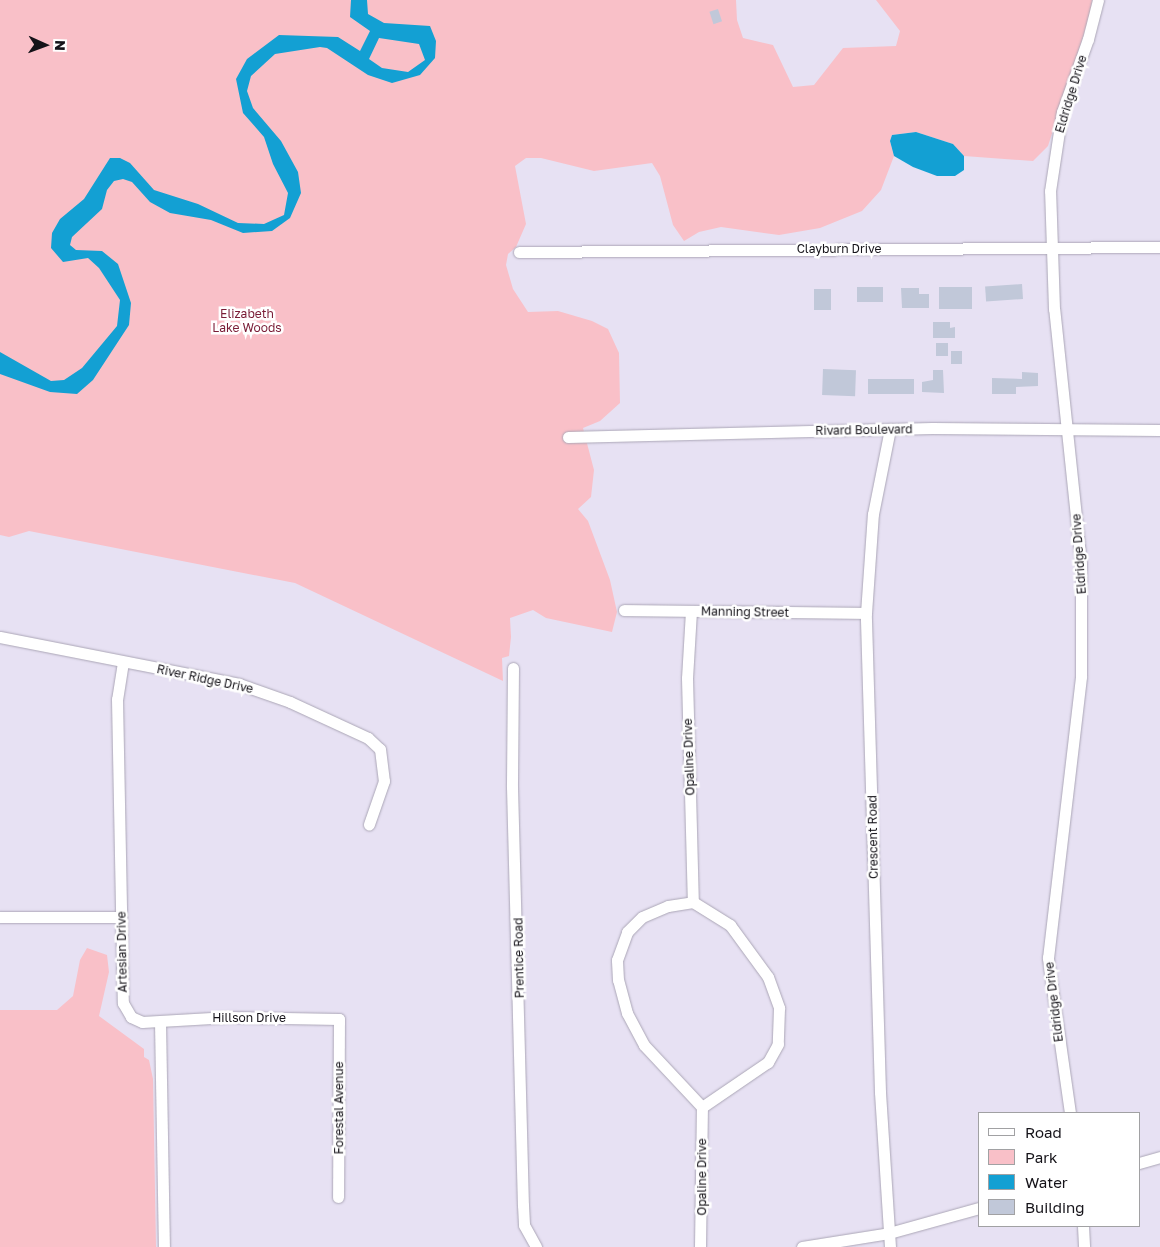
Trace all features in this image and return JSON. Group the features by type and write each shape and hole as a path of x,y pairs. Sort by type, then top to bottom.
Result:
{"street":[{"name":"Eldridge Drive","path":"1070,1112 1048,958 1083,646 1081,564 1060,368 1051,249 1054,153 1062,112 1088,39 1098,0"},
{"name":"Clayburn Drive","path":"518,252 1160,247"},
{"name":"Rivard Boulevard","path":"568,437 890,429 1160,430"},
{"name":"Crescent Road","path":"890,429 873,514 866,613 880,1082 890,1247"},
{"name":"Manning Street","path":"624,610 866,613"},
{"name":"Opaline Drive","path":"691,612 687,678 693,902"},
{"name":"River Ridge Drive","path":"0,637 239,684 290,702 368,738 380,749 384,781 369,824"},
{"name":"Artesian Drive","path":"123,662 117,698 123,1003 131,1017 142,1022 160,1022"},
{"name":"Prentice Road","path":"512,668 512,787 523,1205 524,1225 536,1247"},
{"path":"693,902 730,925 768,977 779,1008 778,1044 768,1062 702,1108 644,1045 627,1013 618,980 617,960 627,932 642,916 668,906 693,902"},
{"path":"0,917 122,917"},
{"name":"Hillson Drive","path":"160,1022 211,1017 339,1019"},
{"name":"Forestal Avenue","path":"338,1197 339,1019"},
{"path":"160,1022 164,1247"},
{"name":"Opaline Drive","path":"700,1247 702,1108"},
{"path":"1140,1163 1160,1157"},
{"path":"802,1247 889,1233 978,1208"},
{"path":"1083,1227 1084,1247"}],"green space":[{"name":"Elizabeth Lake Woods","path":"0,0 736,0 737,20 743,38 773,45 793,87 814,85 843,48 896,46 900,31 876,0 1092,0 1090,15 1048,146 1033,161 964,156 953,144 916,132 892,135 890,141 894,156 881,190 862,211 820,228 779,235 721,227 699,232 684,241 673,225 660,176 652,163 594,171 541,158 526,158 515,166 526,224 516,247 508,254 506,265 513,289 528,312 558,311 592,321 608,329 619,353 620,403 600,421 583,428 594,470 591,497 578,509 588,521 610,580 617,612 612,632 546,618 533,610 510,618 509,656 502,658 503,681 295,583 29,531 9,537 0,535"},
{"path":"87,948 107,955 109,972 99,1016 144,1049 144,1057 149,1060 153,1079 156,1247 0,1247 0,1010 57,1010 73,996 80,960"}],"water":[{"path":"351,0 367,0 368,14 384,23 430,26 436,41 435,58 420,75 392,83 368,75 327,48 320,47 275,54 251,76 247,91 253,108 281,141 298,172 301,193 290,218 272,231 243,233 211,220 170,213 150,202 132,182 123,179 114,181 107,190 102,209 72,237 70,245 76,250 102,251 118,264 131,303 129,325 93,380 77,394 50,392 0,374 0,352 51,381 64,380 82,368 117,326 120,300 99,268 88,258 63,262 51,248 52,233 60,219 84,199 110,158 120,158 130,163 154,190 198,204 238,223 264,224 284,215 288,193 273,164 264,137 243,113 236,79 247,59 279,35 338,37 360,51 370,31 350,17","holes":["379,38 419,44 425,60 408,72 382,68 369,59"]},
{"path":"916,132 953,144 964,156 964,170 955,176 937,176 913,167 894,156 890,141 892,135"}],"building":[{"path":"718,9 722,21 713,24 709,12"},
{"path":"1022,284 1023,299 986,302 985,287"},
{"path":"857,287 883,287 883,302 857,302"},
{"path":"939,287 972,287 972,309 939,309"},
{"path":"901,288 919,288 919,294 929,294 929,308 902,308"},
{"path":"814,289 831,289 831,310 814,310"},
{"path":"933,322 950,322 950,328 955,327 955,338 933,338"},
{"path":"936,343 948,343 948,356 936,356"},
{"path":"951,351 962,351 962,364 951,364"},
{"path":"823,369 856,370 855,396 822,395"},
{"path":"933,370 943,370 944,393 922,392 922,382 933,380"},
{"path":"1022,372 1038,373 1038,386 1016,387 1016,394 992,394 992,378 1022,379"},
{"path":"868,379 914,379 914,394 868,394"}]}
